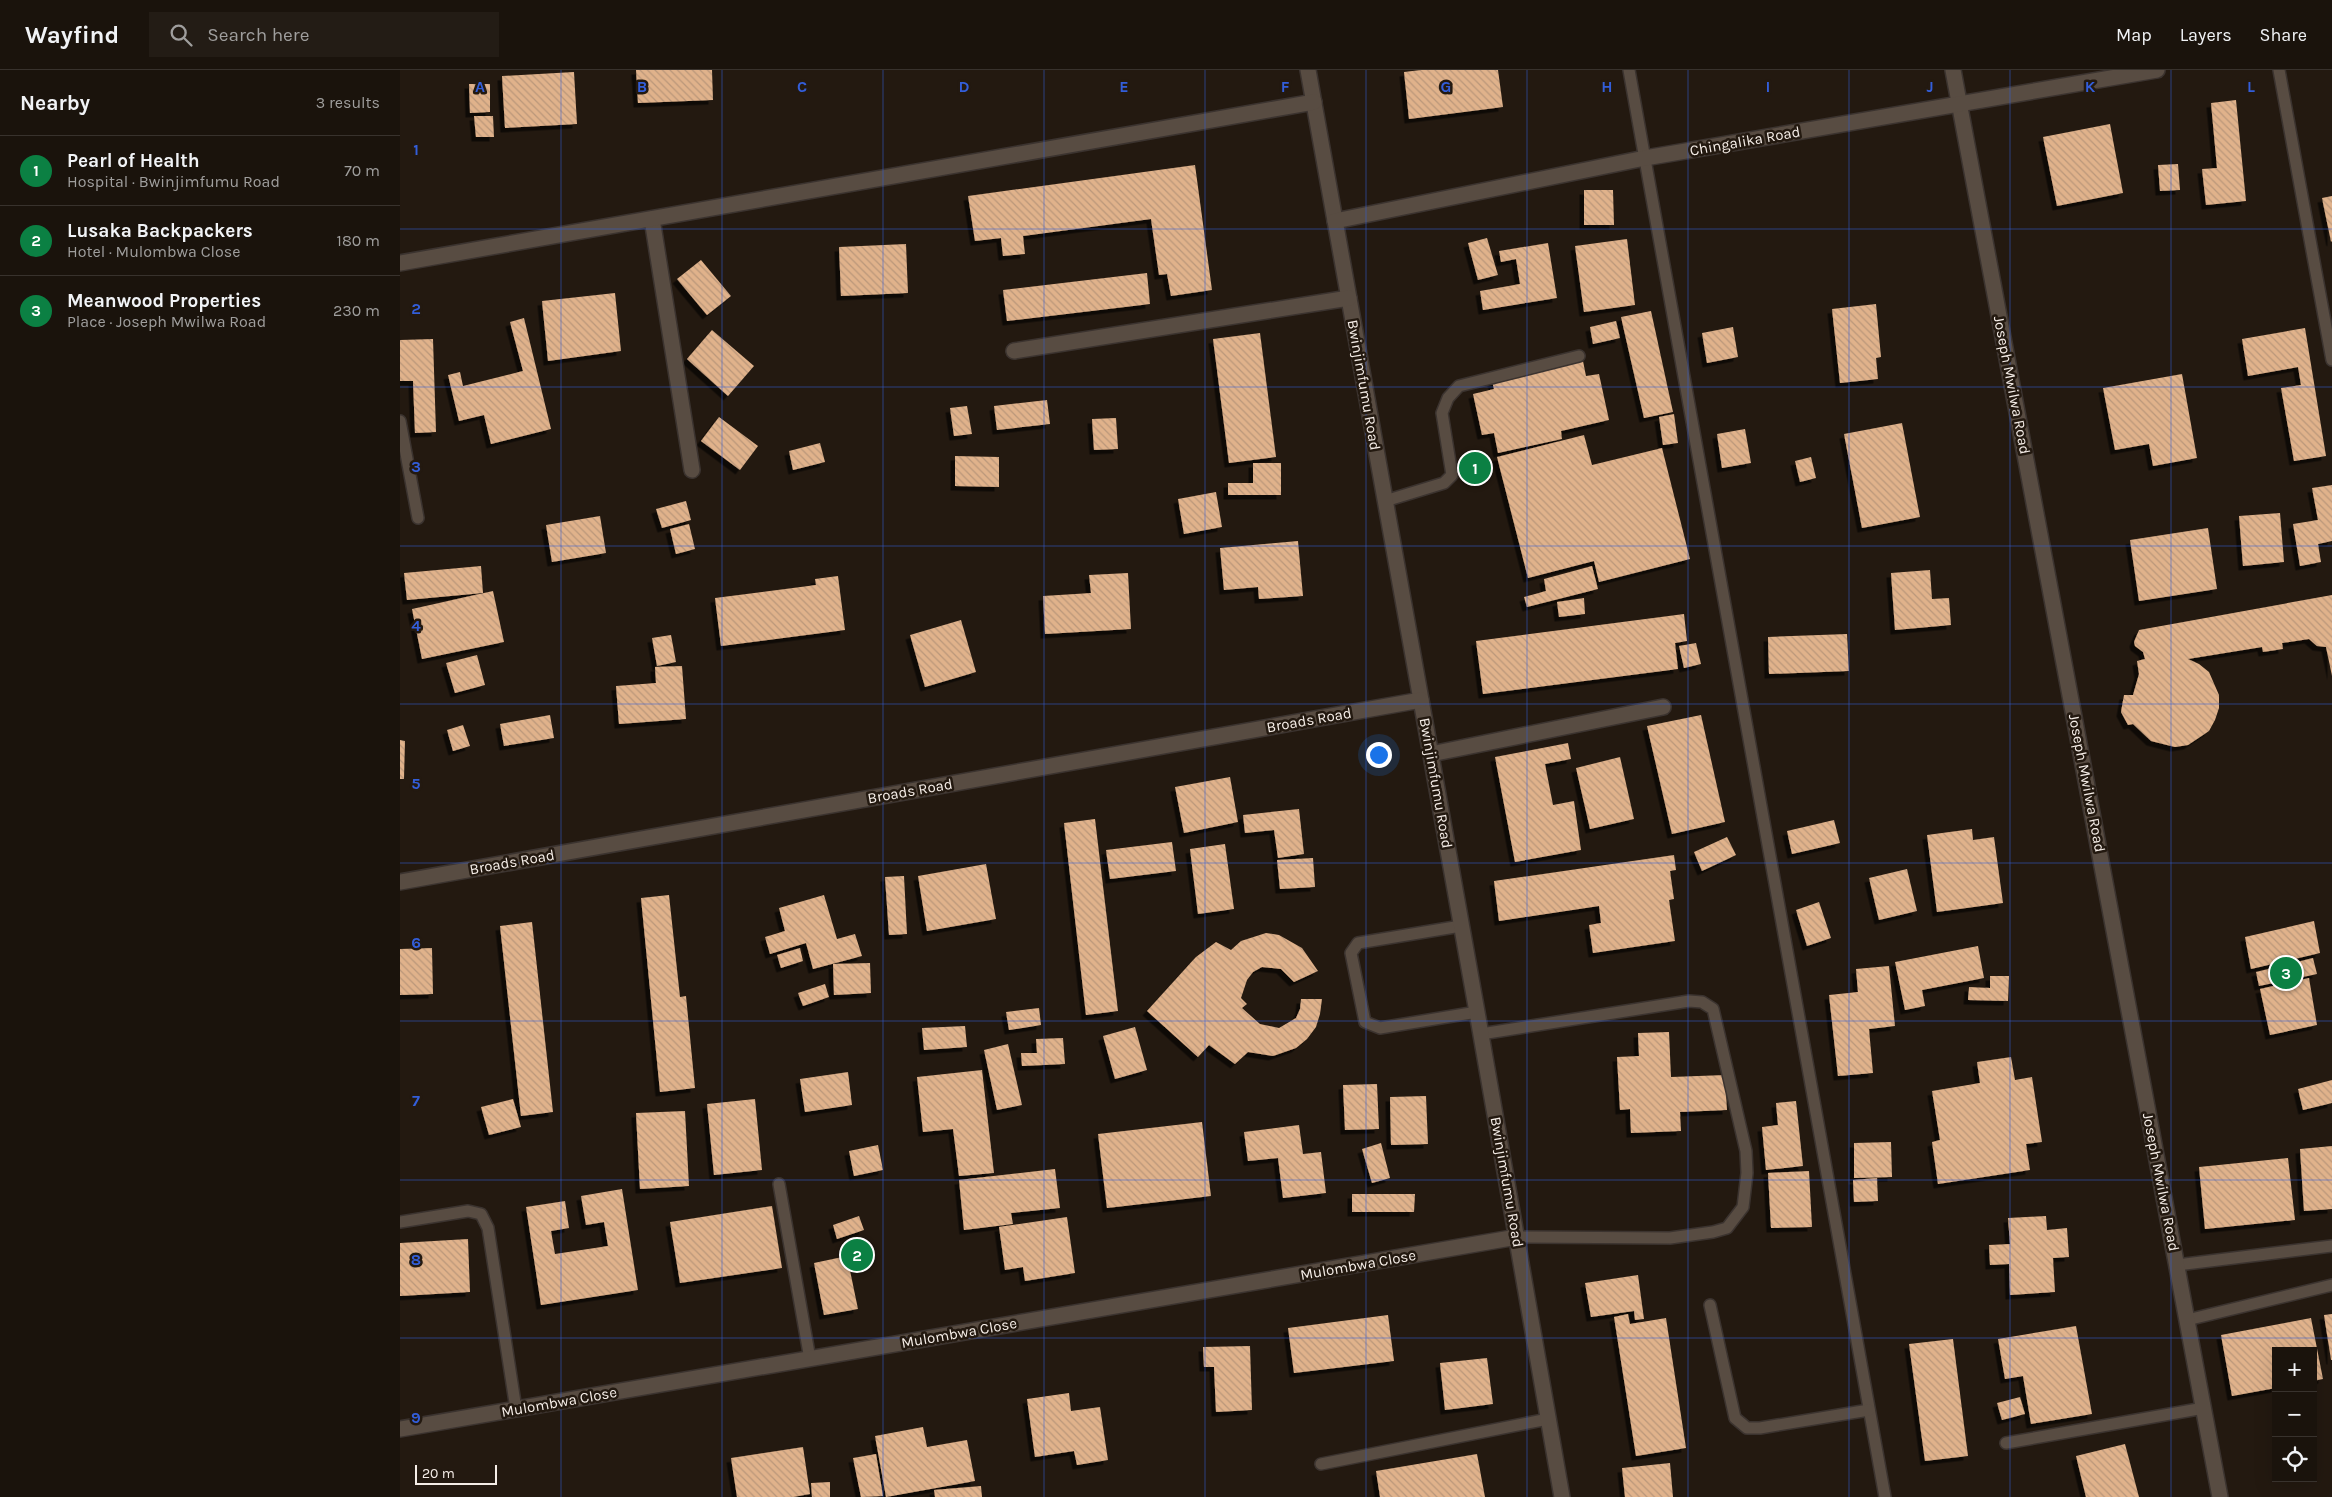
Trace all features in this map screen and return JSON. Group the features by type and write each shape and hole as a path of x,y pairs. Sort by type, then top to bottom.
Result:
{"street":[{"name":"Bwinjimfumu Road","path":"1308,70 1562,1497"},
{"name":"Joseph Mwilwa Road","path":"1953,70 2220,1497"},
{"name":"Chingalika Road","path":"1335,221 1645,158 2157,70"},
{"path":"400,263 1314,102"},
{"path":"652,219 692,470"},
{"path":"1014,351 1349,298"},
{"name":"Broads Road","path":"400,882 1421,700"},
{"path":"1431,754 1662,707"},
{"name":"Mulombwa Close","path":"400,1430 1517,1237"}],"lane":[{"path":"1629,70 1885,1497"},
{"path":"2279,70 2332,360"},
{"path":"1385,501 1444,483 1452,475 1442,413 1448,398 1459,386 1579,356"},
{"path":"400,421 418,518"},
{"path":"1461,926 1358,943 1350,952 1365,1022 1380,1028 1477,1012"},
{"path":"1481,1034 1689,1000 1702,1002 1714,1009 1746,1151 1747,1173 1743,1208 1727,1228 1714,1232 1670,1238 1517,1237"},
{"path":"779,1184 810,1359"},
{"path":"400,1222 468,1211 481,1214 488,1228 516,1409"},
{"path":"2177,1266 2332,1246"},
{"path":"2187,1320 2332,1285"},
{"path":"1710,1305 1735,1418 1747,1428 1760,1428 1869,1410"},
{"path":"2006,1443 2204,1408"},
{"path":"1321,1464 1548,1419"}],"building":[{"path":"636,70 712,70 713,100 638,103"},
{"path":"1421,70 1498,70 1503,107 1409,119 1404,72"},
{"path":"574,72 577,124 505,128 502,76"},
{"path":"469,84 490,84 490,112 470,113"},
{"path":"2236,100 2246,201 2206,205 2202,169 2217,168 2211,103"},
{"path":"474,116 493,116 494,137 476,137"},
{"path":"2110,124 2123,193 2057,206 2043,137"},
{"path":"2178,164 2180,190 2160,191 2158,165"},
{"path":"1195,165 1212,290 1171,296 1167,274 1159,275 1151,219 1023,236 1025,254 1003,256 1001,238 975,241 968,196"},
{"path":"1584,190 1613,190 1614,225 1584,225"},
{"path":"2332,196 2332,241 2331,242 2322,198"},
{"path":"1487,238 1498,275 1478,280 1468,243"},
{"path":"1627,239 1635,305 1584,312 1575,246"},
{"path":"1548,243 1557,298 1483,310 1480,291 1520,284 1516,259 1501,262 1499,251"},
{"path":"906,244 908,293 841,296 839,247"},
{"path":"701,260 731,296 707,315 677,279"},
{"path":"1147,273 1150,304 1007,321 1003,290"},
{"path":"615,293 621,351 548,361 542,301"},
{"path":"1876,304 1881,357 1876,358 1878,379 1840,383 1832,309"},
{"path":"1651,311 1673,412 1644,418 1621,317"},
{"path":"524,318 551,429 491,444 484,415 459,421 448,375 460,372 463,386 523,371 510,322"},
{"path":"1616,321 1620,338 1593,344 1590,327"},
{"path":"1733,327 1738,357 1707,363 1702,333"},
{"path":"2305,328 2326,456 2294,461 2281,388 2301,385 2298,367 2248,376 2242,339"},
{"path":"712,330 754,366 728,396 687,359"},
{"path":"1260,333 1276,457 1229,463 1213,339"},
{"path":"433,339 436,432 415,433 413,381 400,381 400,340"},
{"path":"1583,361 1586,376 1599,374 1609,420 1561,431 1562,439 1498,453 1494,433 1482,435 1473,394 1494,389 1492,381"},
{"path":"2182,374 2197,458 2153,466 2149,444 2115,450 2103,388"},
{"path":"1047,400 1050,424 997,430 994,406"},
{"path":"967,406 972,434 954,436 950,408"},
{"path":"1674,414 1678,443 1663,445 1659,417"},
{"path":"719,417 758,446 740,470 701,441"},
{"path":"1116,418 1118,449 1094,450 1092,419"},
{"path":"1902,423 1920,517 1862,528 1844,434"},
{"path":"1745,429 1751,463 1722,468 1717,434"},
{"path":"1584,435 1592,465 1662,448 1690,559 1599,582 1594,561 1528,578 1497,457"},
{"path":"820,443 825,462 793,470 789,451"},
{"path":"955,456 999,457 999,487 955,486"},
{"path":"1811,457 1816,478 1800,482 1795,461"},
{"path":"1253,463 1281,463 1281,495 1228,495 1228,483 1253,483"},
{"path":"2332,485 2332,541 2318,544 2321,562 2300,566 2293,524 2318,520 2312,488"},
{"path":"1216,492 1222,527 1184,534 1178,499"},
{"path":"686,501 691,520 662,528 656,509"},
{"path":"2280,513 2284,562 2243,566 2239,516"},
{"path":"600,516 606,553 552,562 546,525"},
{"path":"689,524 695,549 676,554 670,529"},
{"path":"2208,528 2217,589 2139,601 2130,540"},
{"path":"1298,541 1303,596 1259,599 1258,587 1224,590 1220,548"},
{"path":"481,566 483,593 407,600 404,573"},
{"path":"1592,566 1598,589 1527,607 1524,597 1546,591 1544,579"},
{"path":"1930,570 1932,599 1949,598 1951,625 1895,630 1891,573"},
{"path":"1128,573 1131,629 1045,634 1043,596 1091,593 1089,575"},
{"path":"838,576 845,630 721,646 715,598 816,585 815,579"},
{"path":"493,591 504,642 422,659 412,609"},
{"path":"2332,595 2332,676 2326,647 2317,646 2309,639 2282,643 2283,649 2263,652 2262,647 2188,659 2199,664 2209,672 2219,695 2219,708 2209,731 2188,745 2175,747 2151,741 2133,724 2128,725 2121,712 2124,695 2133,695 2139,674 2137,661 2145,659 2143,652 2135,646 2134,642 2139,630"},
{"path":"1584,598 1585,614 1559,617 1557,602"},
{"path":"1684,614 1687,641 1675,643 1678,669 1483,694 1476,641"},
{"path":"961,620 976,672 925,687 910,635"},
{"path":"1847,634 1849,671 1769,674 1768,637"},
{"path":"671,635 676,662 657,666 652,638"},
{"path":"1696,643 1701,664 1684,668 1679,646"},
{"path":"477,655 485,685 455,693 446,663"},
{"path":"682,666 686,719 619,724 616,686 656,683 655,667"},
{"path":"550,715 554,738 504,746 500,724"},
{"path":"1701,715 1725,822 1672,834 1647,726"},
{"path":"463,725 470,746 453,751 447,730"},
{"path":"400,740 405,741 404,779 400,779"},
{"path":"1568,743 1571,759 1545,764 1553,805 1574,801 1581,850 1515,862 1495,757"},
{"path":"1620,757 1634,819 1590,829 1576,768"},
{"path":"1230,777 1238,822 1184,833 1175,787"},
{"path":"1299,809 1304,854 1278,858 1274,830 1245,833 1243,815"},
{"path":"1095,819 1118,1011 1086,1015 1064,823"},
{"path":"1834,820 1840,843 1792,854 1787,831"},
{"path":"1972,829 1973,840 1994,837 2003,903 1937,912 1927,835"},
{"path":"1727,837 1736,855 1702,871 1694,852"},
{"path":"1172,842 1176,871 1110,879 1106,850"},
{"path":"1225,844 1234,909 1198,914 1190,849"},
{"path":"1674,855 1676,870 1670,871 1674,899 1669,900 1675,941 1593,953 1589,925 1601,923 1599,906 1499,921 1494,881"},
{"path":"1313,858 1315,887 1280,889 1277,860"},
{"path":"986,864 996,919 927,931 918,876"},
{"path":"1907,869 1917,911 1879,920 1869,878"},
{"path":"904,876 907,934 889,935 885,877"},
{"path":"669,895 680,997 686,996 695,1088 660,1092 641,898"},
{"path":"824,895 837,939 855,934 862,956 813,969 806,943 770,954 765,937 785,931 779,908"},
{"path":"1819,902 1831,938 1807,946 1796,910"},
{"path":"2314,921 2320,953 2251,969 2245,937"},
{"path":"532,922 553,1112 521,1116 500,926"},
{"path":"1266,933 1279,935 1302,948 1318,971 1294,982 1281,969 1262,967 1253,972 1247,980 1241,998 1247,1004 1242,1008 1260,1024 1279,1028 1296,1018 1300,1009 1301,999 1322,999 1316,1027 1307,1039 1296,1048 1273,1056 1248,1052 1235,1064 1209,1045 1198,1057 1147,1011 1196,957 1216,942 1231,950 1241,941"},
{"path":"1978,946 1984,978 1922,990 1925,1006 1905,1010 1895,962"},
{"path":"432,948 433,994 400,995 400,949"},
{"path":"800,948 803,961 781,968 777,955"},
{"path":"2313,958 2317,974 2259,986 2256,972"},
{"path":"870,963 871,993 834,995 833,964"},
{"path":"1889,966 1895,1026 1869,1029 1873,1073 1838,1076 1829,995 1858,992 1856,969"},
{"path":"1990,976 2009,976 2008,1001 1968,1000 1969,987 1990,988"},
{"path":"2309,978 2317,1025 2270,1035 2260,989"},
{"path":"825,984 829,997 803,1006 798,993"},
{"path":"1039,1008 1041,1025 1009,1030 1006,1012"},
{"path":"965,1026 967,1047 924,1050 922,1028"},
{"path":"1135,1027 1147,1070 1115,1079 1103,1036"},
{"path":"1669,1032 1671,1077 1725,1075 1727,1110 1680,1112 1681,1131 1631,1133 1630,1109 1620,1110 1617,1057 1639,1056 1638,1033"},
{"path":"1063,1038 1065,1064 1022,1066 1021,1053 1037,1053 1036,1039"},
{"path":"1008,1044 1022,1105 997,1110 984,1050"},
{"path":"2011,1057 2015,1080 2032,1077 2042,1142 2026,1144 2030,1170 1938,1184 1932,1142 1940,1140 1932,1091 1980,1083 1977,1062"},
{"path":"982,1070 994,1173 959,1176 953,1129 923,1132 917,1077"},
{"path":"848,1072 852,1105 805,1112 800,1079"},
{"path":"2332,1080 2332,1103 2303,1110 2298,1089"},
{"path":"1377,1084 1379,1129 1345,1130 1343,1085"},
{"path":"1426,1096 1428,1144 1391,1145 1390,1097"},
{"path":"513,1099 521,1127 489,1135 481,1107"},
{"path":"755,1099 762,1170 714,1175 707,1104"},
{"path":"1796,1101 1803,1166 1766,1170 1762,1127 1778,1125 1776,1103"},
{"path":"685,1111 689,1186 640,1189 636,1113"},
{"path":"1202,1122 1211,1196 1107,1208 1098,1134"},
{"path":"1299,1125 1303,1154 1321,1152 1326,1193 1283,1198 1278,1158 1248,1161 1244,1132"},
{"path":"1891,1142 1892,1177 1854,1178 1854,1143"},
{"path":"1381,1143 1390,1178 1372,1183 1362,1149"},
{"path":"878,1145 883,1170 854,1176 849,1151"},
{"path":"2332,1146 2332,1209 2304,1211 2300,1149"},
{"path":"2288,1158 2295,1220 2205,1229 2199,1167"},
{"path":"1055,1169 1060,1208 1011,1213 1013,1224 964,1230 959,1180"},
{"path":"1809,1171 1812,1227 1771,1228 1768,1173"},
{"path":"1877,1178 1878,1201 1854,1202 1853,1180"},
{"path":"622,1189 638,1290 541,1305 526,1207 565,1201 569,1228 551,1231 555,1254 608,1246 604,1222 586,1225 581,1196"},
{"path":"1352,1194 1415,1194 1414,1212 1352,1212"},
{"path":"772,1206 782,1268 680,1283 670,1222"},
{"path":"859,1216 864,1230 837,1239 833,1225"},
{"path":"2046,1216 2047,1230 2067,1228 2069,1257 2053,1258 2055,1292 2010,1295 2009,1264 1990,1265 1989,1245 2010,1244 2008,1218"},
{"path":"1067,1217 1075,1273 1025,1281 1023,1267 1005,1270 999,1227"},
{"path":"468,1239 470,1292 400,1296 400,1243"},
{"path":"847,1256 858,1309 824,1315 814,1263"},
{"path":"1638,1275 1644,1319 1635,1320 1634,1311 1591,1317 1585,1283"},
{"path":"1628,1314 1630,1324 1666,1318 1686,1448 1636,1456 1614,1317"},
{"path":"2332,1314 2332,1360 2331,1360 2324,1315"},
{"path":"1388,1315 1394,1361 1294,1373 1288,1328"},
{"path":"2311,1318 2317,1347 2272,1347 2272,1389 2232,1396 2221,1335"},
{"path":"2076,1326 2092,1414 2031,1424 2023,1376 2005,1379 1998,1339"},
{"path":"1953,1339 1968,1456 1925,1461 1909,1344"},
{"path":"1250,1346 1252,1410 1216,1412 1214,1367 1204,1367 1203,1347"},
{"path":"2317,1348 2323,1379 2317,1380"},
{"path":"1487,1358 1493,1404 1445,1410 1440,1363"},
{"path":"1069,1393 1071,1411 1100,1407 1108,1460 1077,1465 1074,1451 1035,1457 1027,1399"},
{"path":"2020,1397 2025,1414 2002,1420 1997,1403"},
{"path":"923,1427 927,1447 967,1440 975,1481 886,1497 875,1436"},
{"path":"2125,1444 2139,1497 2086,1497 2076,1456"},
{"path":"803,1447 810,1494 793,1497 737,1497 731,1458"},
{"path":"876,1454 883,1496 861,1497 853,1458"},
{"path":"1477,1454 1485,1497 1380,1497 1376,1471"},
{"path":"1670,1463 1673,1497 1625,1497 1622,1468"},
{"path":"830,1482 830,1497 812,1497 811,1483"},
{"path":"981,1486 982,1497 935,1497 934,1490"}],"place":[{"name":"Pearl of Health","path":"1475,468"},
{"name":"Meanwood Properties","path":"2286,973"},
{"name":"Lusaka Backpackers","path":"857,1255"}]}
